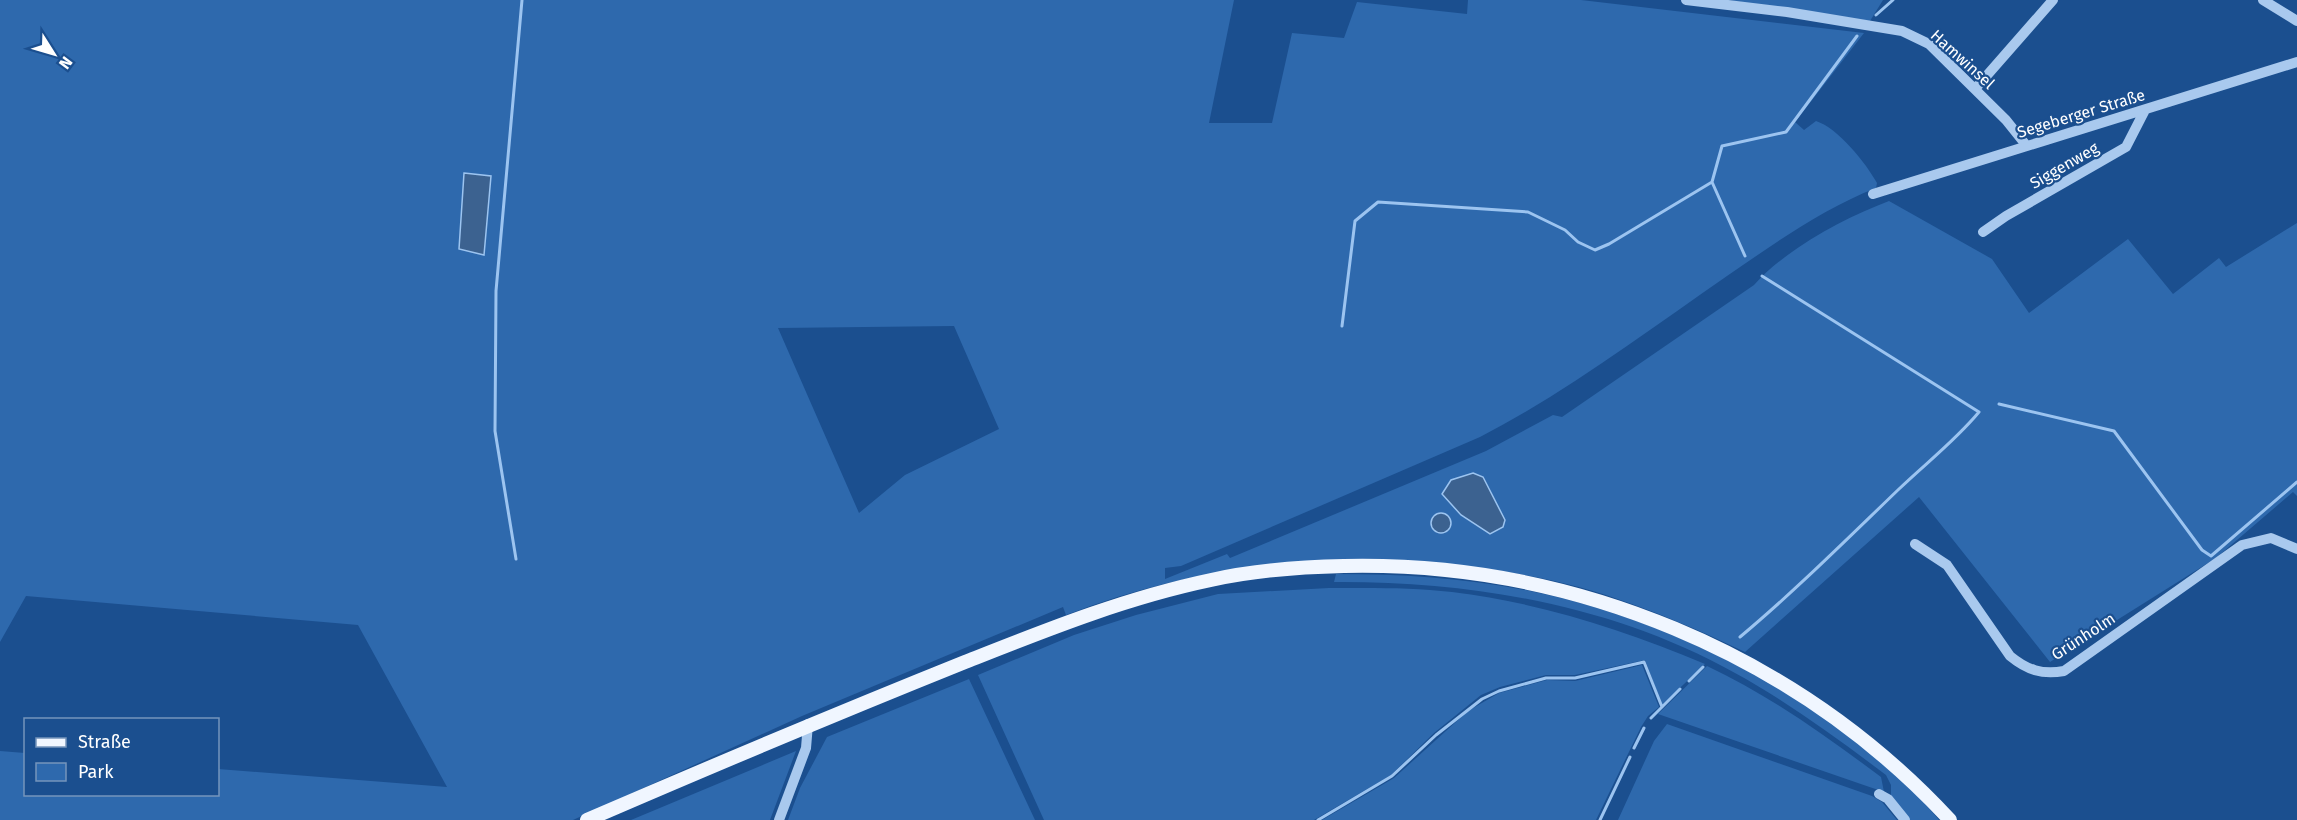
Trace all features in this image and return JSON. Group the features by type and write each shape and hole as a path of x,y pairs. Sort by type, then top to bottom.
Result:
{"main road":[{"path":"587,820 808,724 1072,619 1151,594 1214,579 1268,570 1366,566 1453,571 1546,586 1649,617 1714,646 1787,685 1854,731 1890,760 1950,820"}],"street":[{"name":"Hamwinsel","path":"1686,0 1787,12 1902,31 1929,44 1975,88 2026,145"},
{"path":"1975,88 2053,0"},
{"path":"2263,0 2297,21"},
{"name":"Segeberger Straße","path":"1873,194 2297,62"},
{"name":"Siggenweg","path":"1983,232 2006,216 2126,147 2145,110"},
{"name":"Grünholm","path":"1915,544 1947,565 2010,656 2035,671 2053,673 2064,671 2242,545 2271,538 2297,549"},
{"path":"779,820 806,748 808,724"},
{"path":"1879,794 1888,799 1905,820"}],"green space":[{"path":"0,0 1234,0 1209,123 1272,123 1292,33 1344,38 1357,2 1467,14 1468,0 1581,0 1864,33 1795,122 1804,130 1816,121 1842,138 1866,166 1877,183 1876,188 1856,196 1799,228 1606,361 1544,401 1480,437 1181,566 1165,568 1165,579 1227,554 1230,558 1486,451 1553,415 1562,417 1754,285 1799,247 1853,216 1889,201 1992,259 2029,313 2128,239 2173,294 2219,258 2226,267 2297,223 2297,496 2293,492 2216,558 2050,662 1919,497 1745,652 1696,629 1619,599 1540,578 1480,568 1420,562 1360,560 1300,562 1241,569 1182,580 1123,595 1066,615 1063,607 802,716 573,820 0,820 0,751 24,753 24,796 219,796 219,769 447,787 358,625 26,596 0,642","holes":["954,326 999,429 905,475 859,513 778,328"]},
{"path":"1727,0 1883,0 1870,21"},
{"path":"1336,574 1434,578 1482,583 1585,604 1641,623 1697,646 1753,674 1806,705 1856,740 1901,779 1939,820 1909,820 1891,798 1891,785 1886,775 1774,696 1735,673 1640,630 1591,614 1489,592 1438,586 1334,582"},
{"path":"1329,588 1437,590 1517,603 1612,629 1705,664 1662,705 1645,660 1575,675 1546,675 1500,687 1481,695 1434,733 1391,775 1314,820 1044,820 978,675 1074,635 1136,615 1218,594"},
{"path":"1642,665 1659,707 1648,716 1641,727 1596,820 1322,820 1394,778 1468,711 1499,693 1547,680 1575,681"},
{"path":"1707,666 1775,703 1839,746 1881,777 1884,792 1658,714"},
{"path":"969,679 1035,820 788,820 800,788 827,737"},
{"path":"1667,724 1872,796 1882,802 1897,820 1618,820 1654,741"},
{"path":"796,751 770,820 631,820"}],"shaded area":[{"path":"464,173 491,176 484,255 459,249"},
{"path":"1473,473 1483,477 1505,520 1503,527 1490,534 1461,515 1442,494 1451,480"},
{"path":"1441,513 1448,516 1451,523 1448,530 1441,533 1434,530 1431,523 1434,516"}],"waterway":[{"path":"516,559 495,431 496,291 522,0"},
{"path":"1876,15 1893,0"},
{"path":"1745,256 1712,182 1722,146 1786,132 1857,36"},
{"path":"1342,326 1355,221 1378,202 1528,212 1565,230 1578,242 1595,250 1609,244 1712,182"},
{"path":"1740,637 1821,564 1979,412 1762,276"},
{"path":"1999,404 2114,431 2202,550 2211,556 2297,482"},
{"path":"1318,820 1392,776 1436,735 1482,699 1499,691 1546,678 1575,678 1644,662 1662,707"},
{"path":"1689,681 1703,667"},
{"path":"1651,718 1680,689"},
{"path":"1634,748 1644,728"},
{"path":"1600,820 1630,757"}]}
